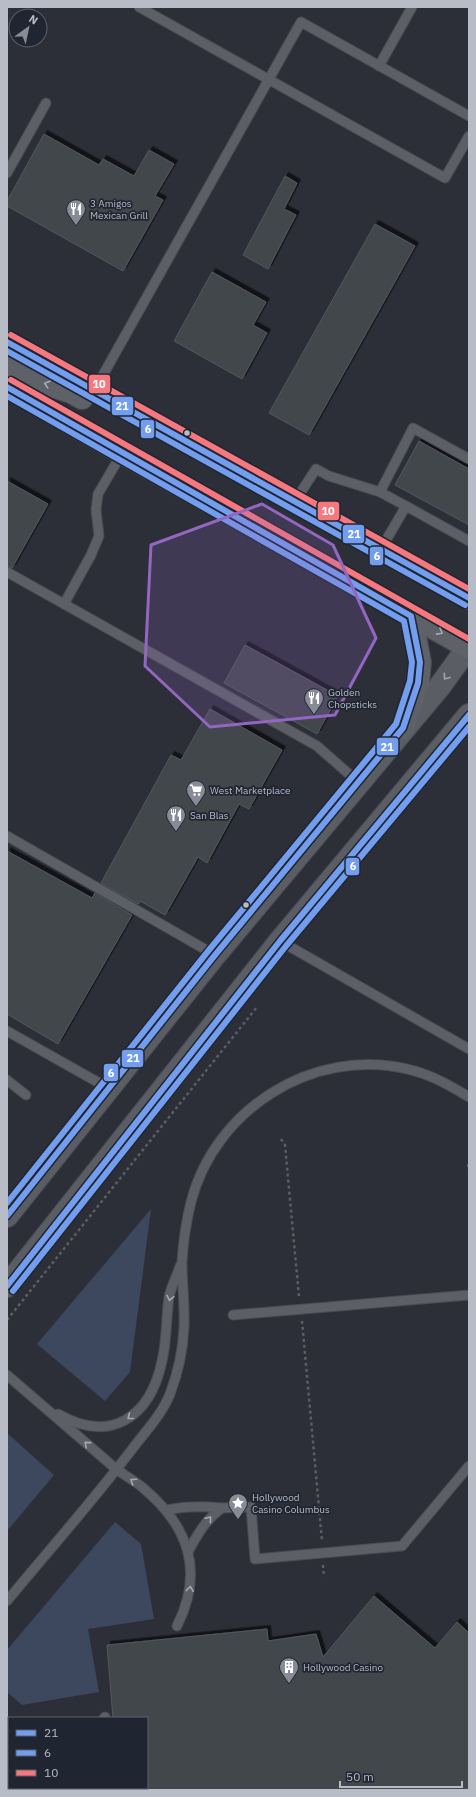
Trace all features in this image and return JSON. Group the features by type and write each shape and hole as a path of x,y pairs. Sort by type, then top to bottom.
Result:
{"main road":[{"path":"7,342 469,598"},
{"path":"7,366 28,378 71,392 213,472 259,481"},
{"path":"7,386 122,453 411,616 469,647 440,686 403,728 215,955 7,1216"},
{"path":"403,728 418,683 420,662 411,616"},
{"path":"7,1286 280,941 469,715"}],"lane":[{"path":"139,7 445,178 469,136"},
{"path":"379,66 412,7"},
{"path":"94,391 301,22 469,116"},
{"path":"7,173 46,103"},
{"path":"380,492 413,428 469,459"},
{"path":"64,604 91,555 99,536 96,510 98,494 122,453"},
{"path":"295,501 316,469 329,476 380,492 469,541"},
{"path":"381,549 406,506"},
{"path":"7,572 317,746 358,782"},
{"path":"7,836 215,955"},
{"path":"280,941 469,1049"},
{"path":"7,1031 108,1088"},
{"path":"7,1601 116,1470 160,1414 169,1396 180,1363 184,1328 182,1261 191,1202 203,1167 225,1133 255,1103 285,1084 325,1069 346,1066 385,1065 407,1069 444,1081 469,1097"},
{"path":"7,1080 26,1095"},
{"path":"42,1404 66,1418 85,1425 106,1427 124,1422 136,1413 147,1399 155,1383 162,1362 169,1296 182,1261"},
{"path":"233,1315 469,1295"},
{"path":"7,1375 116,1470 142,1487 167,1510 183,1538 191,1565 190,1592 185,1610 177,1626"},
{"path":"167,1510 182,1506 200,1505 222,1508 251,1507 255,1559 402,1546 469,1466"},
{"path":"188,1552 202,1528 214,1514 222,1508"}],"path":[{"path":"7,1320 257,1007"},
{"path":"282,1139 285,1145 299,1301"},
{"path":"468,1164 469,1172"},
{"path":"302,1317 322,1542"},
{"path":"323,1559 324,1577"}],"highlighted area":[{"path":"262,504 333,545 376,638 335,715 210,727 145,666 151,545"}],"water":[{"path":"151,1209 130,1372 105,1401 37,1344"},
{"path":"7,1433 54,1475 7,1531"},
{"path":"115,1522 141,1544 154,1619 88,1629 99,1692 22,1705 7,1692 7,1650"}],"building":[{"path":"44,134 99,165 103,159 134,176 149,150 174,164 155,196 163,200 123,271 7,206 7,201"},
{"path":"285,176 297,183 284,209 296,215 268,269 243,255"},
{"path":"375,224 415,246 309,435 269,413"},
{"path":"212,272 266,302 253,325 267,333 242,379 174,341"},
{"path":"419,441 469,469 469,525 395,485"},
{"path":"7,481 48,504 12,568 7,566"},
{"path":"245,645 338,696 317,734 224,683"},
{"path":"210,709 282,750 249,809 239,804 207,863 198,857 165,915 140,901 138,904 101,883 171,755 181,760"},
{"path":"7,851 92,898 95,893 132,915 58,1044 7,1014"},
{"name":"Hollywood Casino","path":"374,1596 435,1648 457,1622 469,1633 469,1790 147,1790 148,1717 113,1717 107,1645 267,1629 268,1641 316,1634 323,1657"}],"transit line":[{"name":"10","path":"11,335 469,589"},
{"name":"21","path":"7,342 469,598"},
{"name":"6","path":"7,351 465,605"},
{"name":"10","path":"11,380 469,639"},
{"name":"21","path":"7,387 411,616 420,662 418,683 403,728 215,955 7,1216"},
{"name":"6","path":"7,396 404,621 412,662 410,681 396,724 209,950 7,1203"},
{"name":"21","path":"7,1286 280,941 469,715"},
{"name":"6","path":"13,1291 286,946 469,727"}],"place":[{"name":"3 Amigos Mexican Grill","path":"76,226"},
{"name":"Golden Chopsticks","path":"314,715"},
{"name":"West Marketplace","path":"196,807"},
{"name":"San Blas","path":"176,832"},
{"name":"Hollywood Casino Columbus","path":"238,1520"},
{"name":"Hollywood Casino","path":"289,1684"}]}
